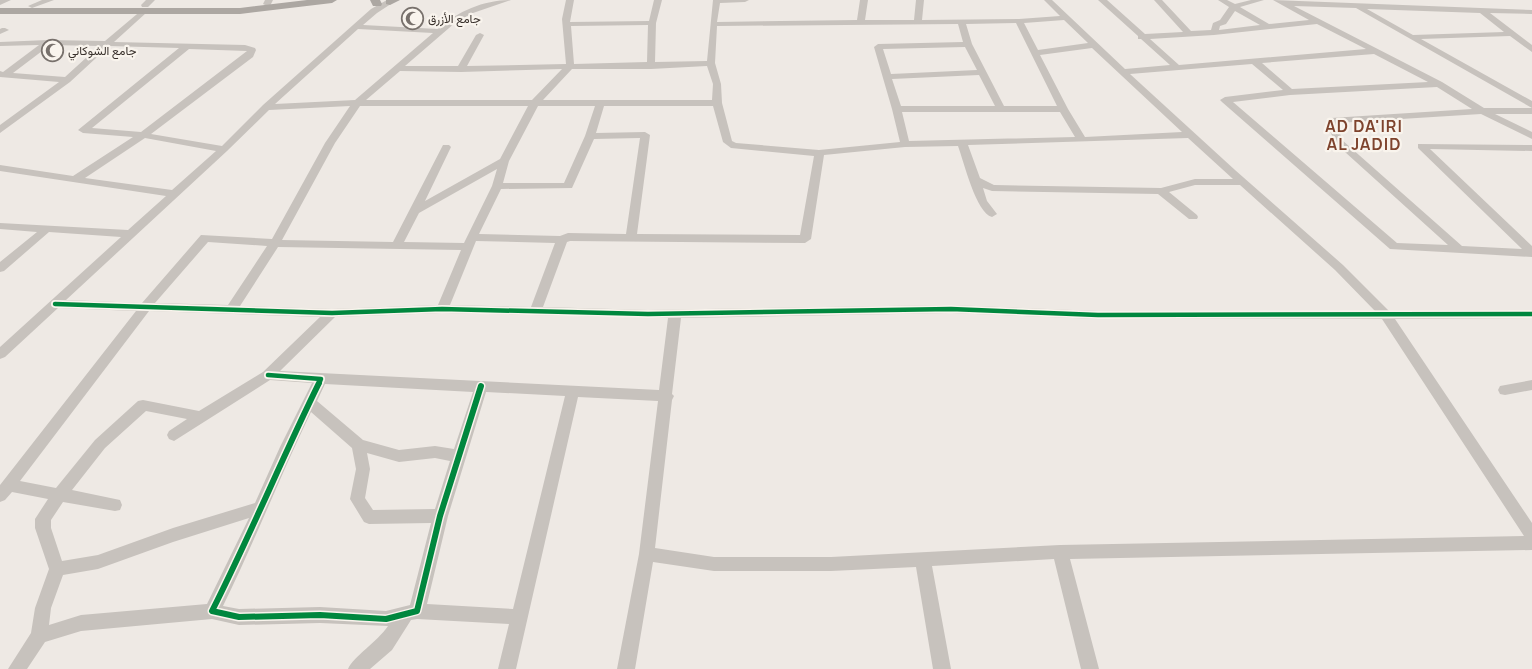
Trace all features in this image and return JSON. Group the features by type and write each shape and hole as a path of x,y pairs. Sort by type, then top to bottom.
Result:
{"main road":[{"path":"1,9 147,5 245,6 294,0"},
{"path":"147,5 240,11 332,0"}],"street":[{"path":"1,9 7,0"},
{"path":"28,8 50,0"},
{"path":"231,310 275,243 330,143 357,103 453,20 470,11 507,0"},
{"path":"442,309 470,242 497,186 504,161 534,104 570,66 566,24 567,7 570,0"},
{"path":"651,66 652,23 658,0"},
{"path":"745,0 716,1 713,24 711,64 717,84 717,103 728,142 734,146 819,153 905,144 1082,140 1190,135"},
{"path":"861,22 864,0"},
{"path":"918,20 920,0"},
{"path":"1048,0 1121,72 1356,282 1385,314 1532,536"},
{"path":"1102,0 1141,37 1176,66"},
{"path":"1158,0 1188,33"},
{"path":"1222,0 1268,27"},
{"path":"1214,32 1216,25 1222,22 1233,7 1260,0"},
{"path":"1427,0 1439,10"},
{"path":"1281,2 1482,12 1532,12"},
{"path":"1281,2 1439,84 1482,111 1532,136"},
{"path":"0,354 224,150 266,107 384,3"},
{"path":"0,130 67,80 107,45 147,5"},
{"path":"1358,7 1532,104"},
{"path":"1482,12 1532,49"},
{"path":"713,24 918,20 1019,21 1066,18"},
{"path":"961,20 968,44 1001,109"},
{"path":"1019,21 1063,109 1082,140"},
{"path":"1141,37 1214,32 1320,21"},
{"path":"566,24 652,23"},
{"path":"357,27 438,32"},
{"path":"1413,37 1512,34"},
{"path":"461,69 480,35"},
{"path":"2,75 48,42"},
{"path":"1,43 48,42 244,48 252,50 250,55 143,135 74,180"},
{"path":"905,144 897,109 878,46 968,44"},
{"path":"1036,53 1093,45"},
{"path":"186,47 83,130 143,135 224,150"},
{"path":"1121,72 1176,66 1377,52"},
{"path":"1253,60 1290,92"},
{"path":"397,68 461,69 711,64"},
{"path":"887,77 982,72"},
{"path":"2,75 67,80"},
{"path":"1439,84 1290,92 1225,100 1316,176 1394,246 1532,252"},
{"path":"266,107 357,103 717,103"},
{"path":"497,186 568,186 590,136 600,103"},
{"path":"897,109 1063,109"},
{"path":"1459,249 1338,141 1331,121 1482,111 1532,110"},
{"path":"0,119 14,120"},
{"path":"590,136 645,135 631,237"},
{"path":"962,142 982,201 992,214"},
{"path":"1532,148 1421,146 1532,252"},
{"path":"397,244 446,147"},
{"path":"5,490 146,306 205,238 275,243 397,244 562,240 568,237 805,239 819,153"},
{"path":"414,212 504,161"},
{"path":"0,168 175,194"},
{"path":"976,180 992,188 1161,191 1195,182 1243,182"},
{"path":"1161,191 1193,217"},
{"path":"0,226 132,234"},
{"path":"0,268 48,228"},
{"path":"536,311 562,240"},
{"path":"55,304 332,313 442,309 676,314 951,309 1098,315 1532,314"},
{"path":"174,434 268,375 332,313"},
{"path":"626,669 647,554 676,314"},
{"path":"268,375 667,396"},
{"path":"212,611 236,564 287,447 321,379"},
{"path":"1505,390 1532,385"},
{"path":"357,669 386,644 411,613 458,456 482,386"},
{"path":"506,669 573,391"},
{"path":"309,402 358,445 399,456 435,452 458,456"},
{"path":"16,669 39,636 42,608 57,569 43,528 43,519 60,494 100,444 143,405 201,417"},
{"path":"358,445 362,469 357,500 369,517 440,516"},
{"path":"5,490 60,494 115,505"},
{"path":"57,569 98,562 173,535 262,507"},
{"path":"647,554 714,564 831,564 1060,552 1532,543"},
{"path":"1060,552 1090,669"},
{"path":"923,559 942,669"},
{"path":"39,636 80,623 212,611 239,617 320,615 386,619 411,613 519,617"}],"cycle path":[{"path":"55,304 332,313 442,309 648,314 951,309 1098,315 1532,314"},
{"path":"268,375 321,379 287,447 236,564 212,611 239,617 320,615 386,619 417,611 440,516 481,386"}],"place":[{"name":"جامع الأزرق","path":"412,18"},
{"name":"جامع الشوكاني","path":"52,50"}],"district":[{"name":"AD DA'IRI AL JADID","path":"1364,135"}]}
